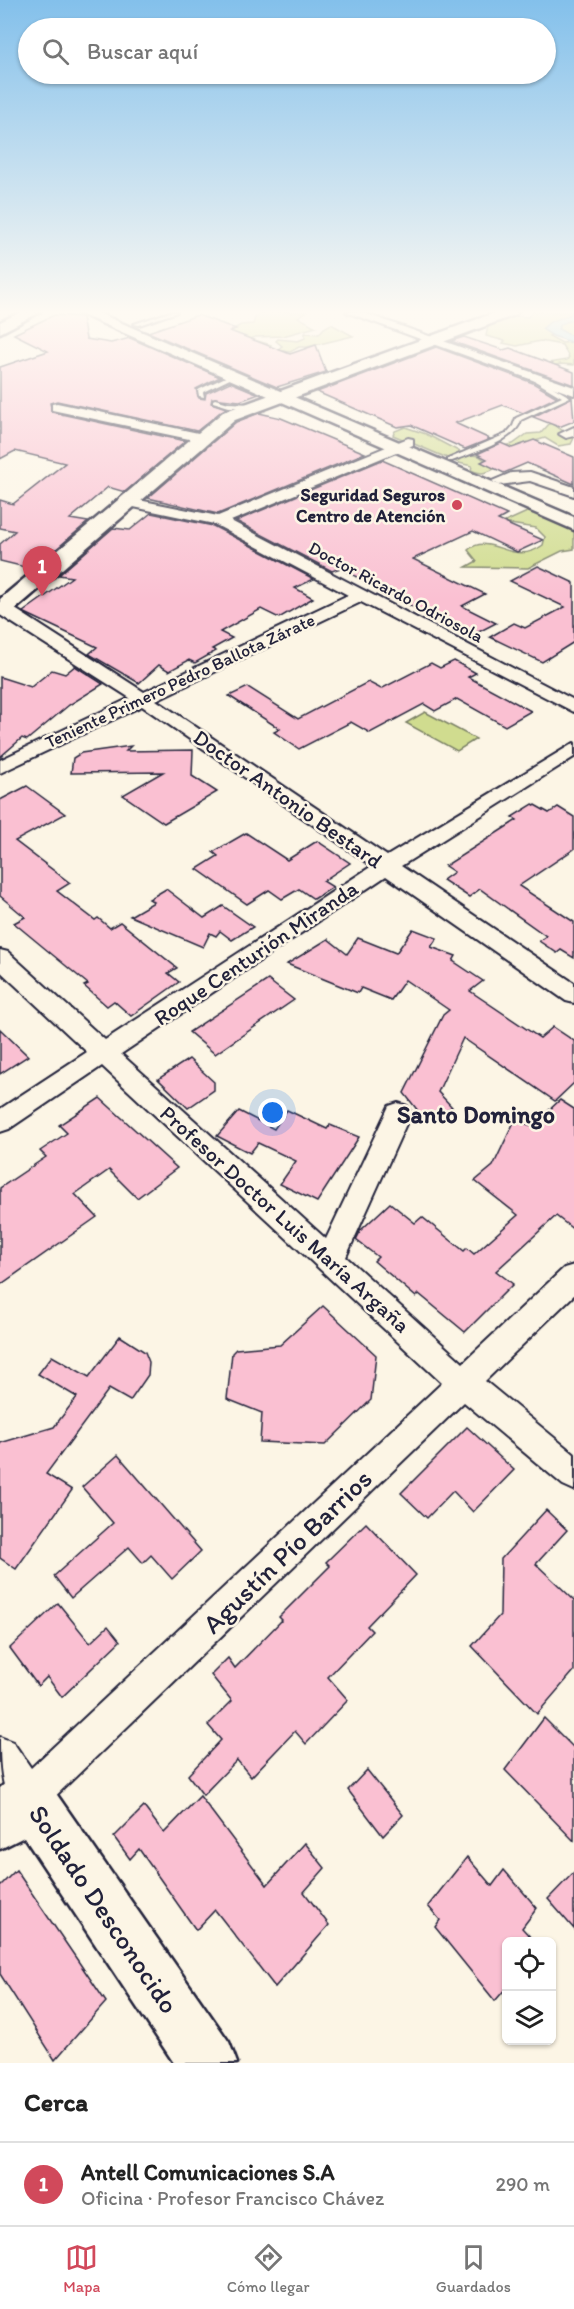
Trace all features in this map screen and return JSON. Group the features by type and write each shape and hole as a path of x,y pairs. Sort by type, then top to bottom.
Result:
{"main road":[{"path":"1,608 229,416 248,408"},
{"path":"318,408 572,517"},
{"path":"401,444 450,460 572,517"},
{"name":"Soldado Desconocido","path":"9,1792 208,2063"}],"street":[{"path":"63,408 203,438"},
{"path":"219,521 401,444"},
{"path":"499,481 519,474 574,492"},
{"name":"Doctor Ricardo Odriosola","path":"129,502 219,521 574,707"},
{"name":"Teniente Primero Pedro Ballota Zárate","path":"0,767 360,596"},
{"name":"Doctor Antonio Bestard","path":"1,608 142,698 574,995"},
{"name":"Roque Centurión Miranda","path":"0,1122 385,867 574,749"},
{"name":"Profesor Doctor Luis María Argaña","path":"0,958 464,1383 574,1474"},
{"path":"330,1260 398,1113"},
{"name":"Agustín Pío Barrios","path":"9,1792 464,1383 574,1277"}],"lane":[{"path":"450,460 508,435 516,427 518,419 542,408"}],"shaded area":[{"path":"171,408 235,408 214,417 167,411"}],"green space":[{"path":"550,423 562,430 562,433 574,438 571,444 558,446 545,438 532,442 536,450 492,448 513,444 527,434 541,433"},
{"path":"405,427 426,434 464,454 479,456 496,468 484,473 474,472 471,470 472,466 459,463 393,435 395,431"},
{"path":"527,512 534,512 574,528 574,549 562,551 528,568 466,567 477,561 468,550 477,545 485,544 522,553 543,545 545,537 536,528 503,523"},
{"path":"425,712 476,739 457,751 406,723"}],"building":[{"path":"0,408 51,408 52,412 185,441 125,492 108,487 70,519 88,522 33,569 0,561 0,544 15,531 0,528 0,500 13,504 65,463 15,451 0,459"},
{"path":"91,408 226,408 197,431"},
{"path":"354,408 494,408 455,423 490,439 465,449 411,425 397,427"},
{"path":"511,408 533,408 523,413"},
{"path":"550,408 573,408 574,421 559,427 533,417"},
{"path":"259,413 281,418 365,453 218,514 148,498 236,422"},
{"path":"534,440 574,457 574,484 527,463 504,473 481,462 487,459 477,454 501,443 512,448"},
{"path":"382,460 507,515 498,520 543,540 517,552 473,531 413,559 485,594 462,606 496,623 469,637 340,568 332,571 236,521"},
{"path":"151,513 213,526 314,579 295,588 313,598 279,618 261,609 220,632 232,638 212,649 216,651 195,663 189,660 169,671 159,665 139,683 89,654 97,647 23,612 72,577 59,575 113,528 130,530"},
{"path":"538,566 574,583 574,642 542,662 490,637 514,623 525,628 565,607 510,581"},
{"path":"454,661 476,673 468,677 531,711 505,726 457,699 435,711 424,704 370,733 351,722 299,749 274,732 280,729 229,696 248,687 298,719 368,682 381,689 431,663 440,668"},
{"path":"75,666 103,684 69,705 27,740 22,738 0,757 0,677 31,687 52,670 65,674"},
{"path":"131,746 126,751 193,750 192,776 217,792 164,823 123,795 163,772 71,773 73,758 81,753"},
{"path":"27,786 65,814 15,841 70,883 57,891 95,920 98,918 110,928 120,922 177,968 168,973 179,982 131,1016 114,1001 107,1006 84,986 88,984 14,923 25,917 0,896 0,800"},
{"path":"533,804 549,813 558,807 574,817 574,849 519,886 574,922 574,958 561,950 557,953 539,941 546,936 480,889 469,897 443,880 454,872 445,866 517,820 512,817"},
{"path":"246,833 287,860 317,841 350,863 323,881 333,887 314,899 299,889 282,899 269,890 247,904 197,869 218,856 213,852"},
{"path":"166,889 204,918 223,906 253,927 232,940 220,931 216,936 210,933 203,947 130,916 154,902 149,899"},
{"path":"413,929 437,938 431,947 456,956 453,961 483,981 470,991 540,1038 553,1027 574,1041 574,1083 555,1101 463,1038 438,1092 452,1107 426,1121 404,1093 443,1015 449,1010 405,980 391,1000 361,988 358,993 287,964 328,939 347,954 358,938 396,953"},
{"path":"268,980 294,1000 215,1054 189,1032"},
{"path":"0,1029 28,1056 0,1074"},
{"path":"189,1059 214,1082 214,1090 188,1108 158,1079"},
{"path":"100,1098 177,1168 137,1198 109,1170 75,1194 97,1217 0,1285 0,1188 46,1157 40,1151 67,1133 59,1125"},
{"path":"560,1100 574,1109 574,1230 556,1216 496,1271 513,1284 465,1332 419,1294 416,1297 374,1261 378,1257 356,1240 361,1230 390,1203 415,1223 422,1217 464,1251 467,1248 474,1254 518,1215 475,1181 493,1166 515,1120 532,1126"},
{"path":"287,1110 327,1129 330,1125 359,1137 317,1202 280,1184 296,1161 258,1143 250,1153 217,1136 239,1111 274,1129"},
{"path":"323,1306 376,1355 371,1400 325,1445 260,1442 262,1413 227,1399 232,1353 236,1349 280,1345"},
{"path":"120,1336 145,1352 149,1362 148,1375 130,1401 109,1389 46,1474 72,1490 16,1569 0,1558 0,1443 54,1427 77,1397 38,1374 52,1356 89,1377"},
{"path":"467,1427 514,1470 473,1512 453,1491 427,1518 401,1493"},
{"path":"118,1455 201,1551 172,1579 151,1555 143,1563 129,1547 71,1598 54,1576 113,1523 82,1487"},
{"path":"546,1510 567,1530 536,1564 574,1600 574,1671 537,1714 472,1646 500,1615 501,1559"},
{"path":"366,1523 416,1575 367,1626 372,1631 328,1677 348,1700 306,1744 295,1731 251,1777 237,1760 203,1795 188,1775 221,1740 208,1725 232,1701 211,1675 228,1658 235,1668 282,1620 279,1617 330,1566 326,1562"},
{"path":"58,1603 90,1643 108,1626 120,1641 62,1697 47,1677 38,1686 10,1648"},
{"path":"544,1718 574,1748 574,1841 505,1770"},
{"path":"367,1770 403,1815 383,1836 348,1790"},
{"path":"200,1796 267,1885 305,1843 325,1868 304,1892 329,1925 275,1987 215,1910 196,1930 139,1849 130,1859 114,1837 144,1807 164,1833"},
{"path":"467,1857 492,1886 504,1870 537,1908 522,1928 530,1937 502,1937 502,1993 495,2001 435,1927 440,1920 428,1906"},
{"path":"16,1870 106,2002 55,2060 0,1974 0,1886"},
{"path":"574,1872 574,1929 548,1899"}],"place":[{"name":"Seguridad Seguros Centro de Atención","path":"457,505"},
{"name":"Antell Comunicaciones S.A","path":"42,596"}],"district":[{"name":"Santo Domingo","path":"476,1114"}]}
